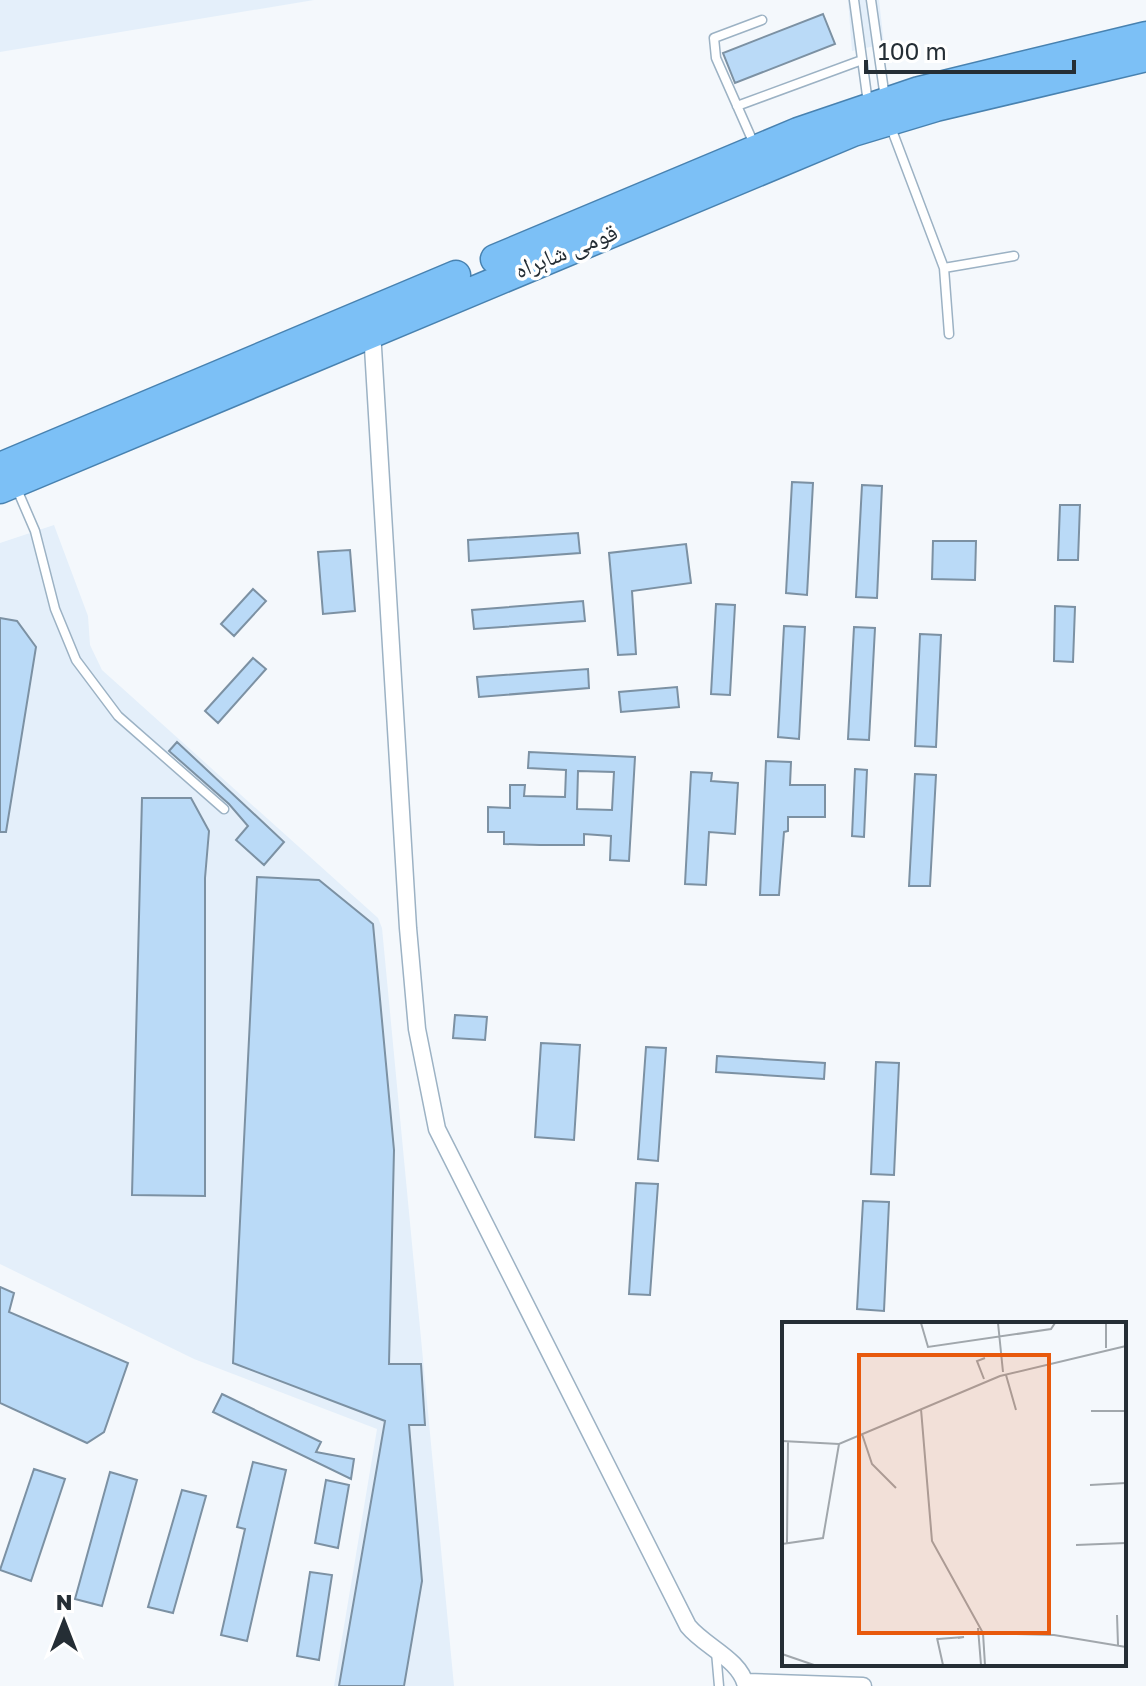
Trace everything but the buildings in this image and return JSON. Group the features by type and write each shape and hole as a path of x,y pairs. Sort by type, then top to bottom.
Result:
{"highway":[{"name":"قومی شاہراہ","path":"5,480 756,149 880,110 1146,36"},
{"name":"قومی شاہراہ","path":"5,480 853,132 880,110 1146,57"}],"street":[{"path":"372,331 408,928 417,1029 437,1129 688,1626 703,1644 741,1673 746,1684 863,1686"}],"lane":[{"path":"854,0 862,60 944,268 949,334"},
{"path":"871,0 880,110"},
{"path":"756,149 716,58 714,38 762,20"},
{"path":"737,106 862,60"},
{"path":"944,268 1014,256"},
{"path":"5,480 35,531 55,609 76,660 118,716 224,809"},
{"path":"716,1651 719,1686"}],"shaded area":[{"path":"0,0 314,0 0,52"},
{"path":"848,0 879,0 884,44 852,51"},
{"path":"54,525 88,616 90,645 102,670 378,918 382,928 454,1686 334,1686 377,1429 194,1359 0,1264 0,543"}]}
